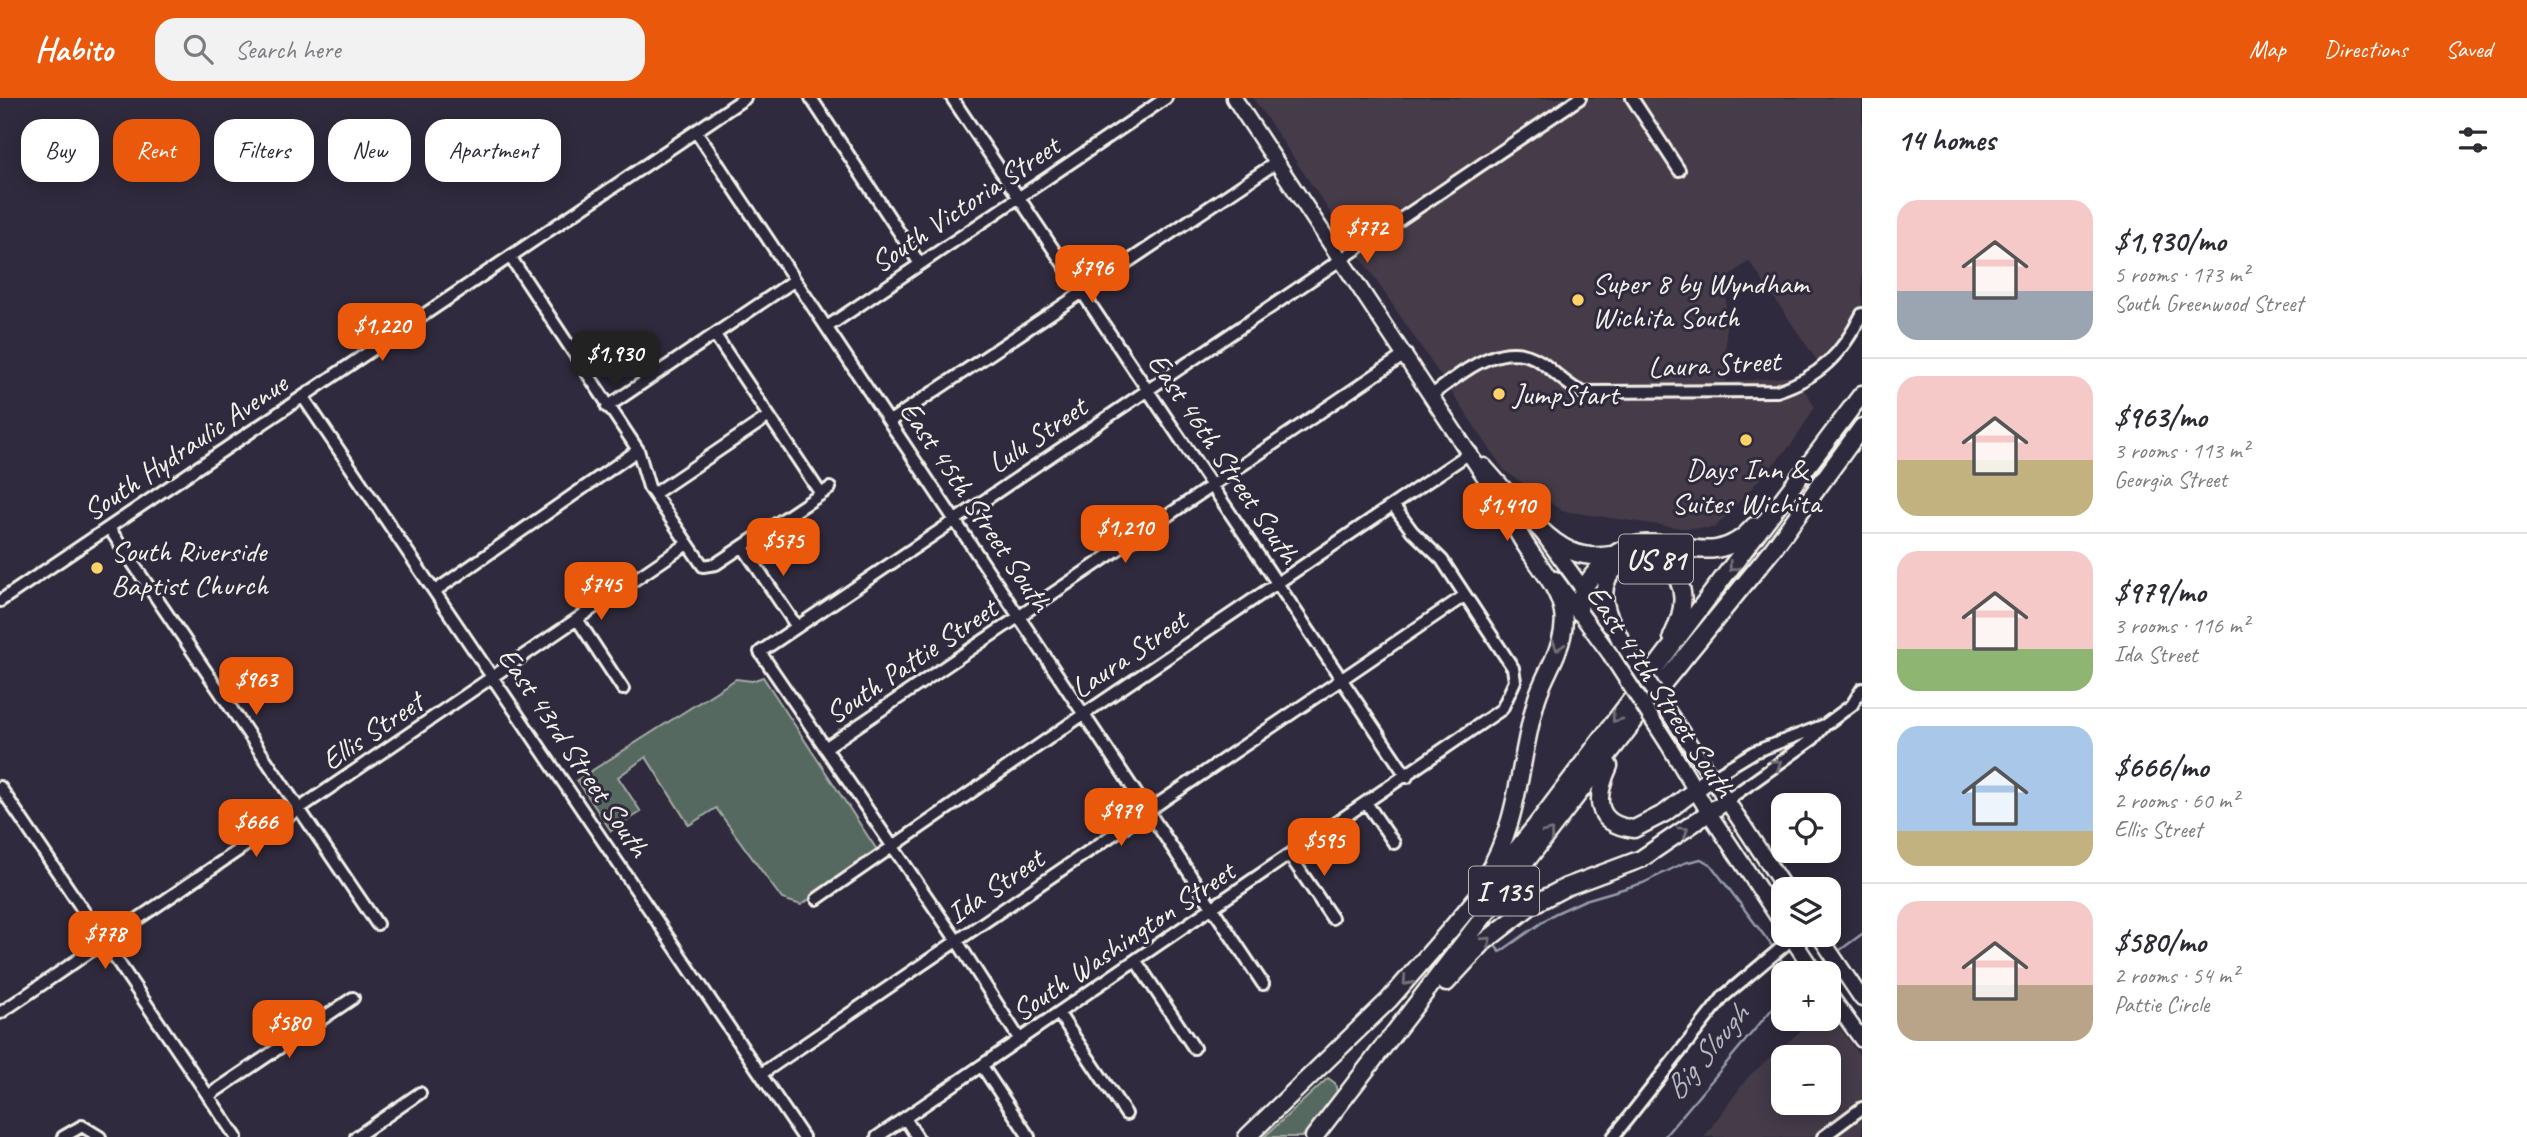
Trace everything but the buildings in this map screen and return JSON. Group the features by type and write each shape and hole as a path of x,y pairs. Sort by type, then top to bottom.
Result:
{"highway":[{"name":"I 135","path":"1247,1137 1389,1000 1451,929 1535,827 1862,394"},
{"name":"I 135","path":"1314,1137 1618,744 1773,549 1862,427"},
{"path":"1579,612 1583,588 1611,555 1622,547 1648,542 1700,549 1728,546 1744,538 1818,453"},
{"path":"1451,929 1490,869 1512,814 1538,695 1556,656 1564,625 1559,597 1518,537 1512,519"},
{"path":"1538,527 1571,553 1589,558 1611,555"},
{"name":"US 81","path":"1621,641 1606,604 1605,584 1609,573 1625,561 1642,556 1666,561 1681,582 1684,597 1681,618 1659,665"},
{"path":"1618,744 1600,787 1599,800 1603,814 1612,824 1634,829 1665,813 1711,778"},
{"path":"1343,1100 1454,973 1501,928 1532,905 1566,887 1641,859 1726,801"}],"main road":[{"name":"East 47th Street South","path":"1234,98 1471,452 1512,519 1610,654 1771,907"},
{"name":"East 47th Street South","path":"1471,452 1538,527 1583,588 1777,877"},
{"path":"1826,947 1862,999"},
{"path":"1841,1011 1862,1040"}],"street":[{"name":"South Hydraulic Avenue","path":"0,601 745,98"},
{"path":"811,98 920,264"},
{"name":"South Victoria Street","path":"827,327 1166,98"},
{"name":"Lulu Street","path":"825,748 760,652 1580,98"},
{"path":"1632,98 1679,170"},
{"name":"East 46th Street South","path":"955,99 1407,777"},
{"name":"East 45th Street South","path":"696,131 1263,984"},
{"path":"890,421 1277,162"},
{"path":"511,258 579,358 607,407 638,450 644,474 654,494 703,566 712,567 825,491 769,416 715,335"},
{"path":"607,407 795,280"},
{"name":"Laura Street","path":"1432,395 1468,368 1493,356 1509,354 1525,355 1541,362 1562,382 1581,392 1777,391 1800,383 1835,359 1862,314"},
{"name":"South Pattie Street","path":"825,748 1406,354"},
{"name":"East 43rd Street South","path":"303,397 803,1137"},
{"path":"654,494 769,416"},
{"path":"435,591 638,450"},
{"name":"Laura Street","path":"817,899 1084,713 1471,452"},
{"name":"South Washington Street","path":"877,1137 1499,713 1515,681 1513,668 1442,560 1412,531 1393,505"},
{"path":"109,528 377,925"},
{"name":"Ellis Street","path":"0,1013 494,679 504,669 687,544"},
{"path":"743,547 797,627"},
{"name":"Ida Street","path":"761,1074 1464,596"},
{"path":"577,619 623,689"},
{"path":"1726,801 1813,739 1825,725 1852,705 1862,689"},
{"path":"1711,778 1754,751 1825,725"},
{"path":"825,748 1020,1040"},
{"path":"0,787 236,1137"},
{"path":"1367,804 1394,843"},
{"path":"1290,856 1332,918"},
{"path":"1614,1137 1724,996 1786,947"},
{"path":"1136,961 1194,1048"},
{"path":"208,1096 353,998"},
{"path":"1059,1014 1126,1114"},
{"path":"982,1066 1029,1137"},
{"path":"356,1137 420,1093"},
{"path":"1823,1137 1862,1108"},
{"path":"905,1118 917,1137"},
{"path":"63,1137 82,1126 100,1137"}],"shaded area":[{"path":"1253,98 1862,98 1862,308 1820,365 1749,261 1726,279 1726,382 1796,376 1815,407 1792,444 1715,528 1680,528 1562,511 1504,470"},
{"path":"1841,1030 1862,1059 1862,1137 1704,1137 1748,1077 1771,1057 1771,1115 1841,1115 1841,1045 1784,1045 1800,1031"}],"green space":[{"path":"763,677 879,853 801,905 782,899 716,808 689,825 646,757 618,777 641,812 611,831 577,780 736,679 752,681"},
{"path":"1328,1078 1335,1083 1337,1092 1302,1137 1264,1137"}],"waterway":[{"path":"1496,947 1500,952 1554,914 1585,900 1643,883 1684,863 1701,859 1711,865 1771,945"},
{"name":"Big Slough","path":"1836,953 1862,934"},
{"path":"1779,957 1782,961"},
{"name":"Big Slough","path":"1664,1137 1771,1010"}],"place":[{"name":"Super 8 by Wyndham Wichita South","path":"1578,300"},
{"name":"JumpStart","path":"1499,394"},
{"name":"Days Inn & Suites Wichita","path":"1746,440"},
{"name":"South Riverside Baptist Church","path":"97,568"}]}
